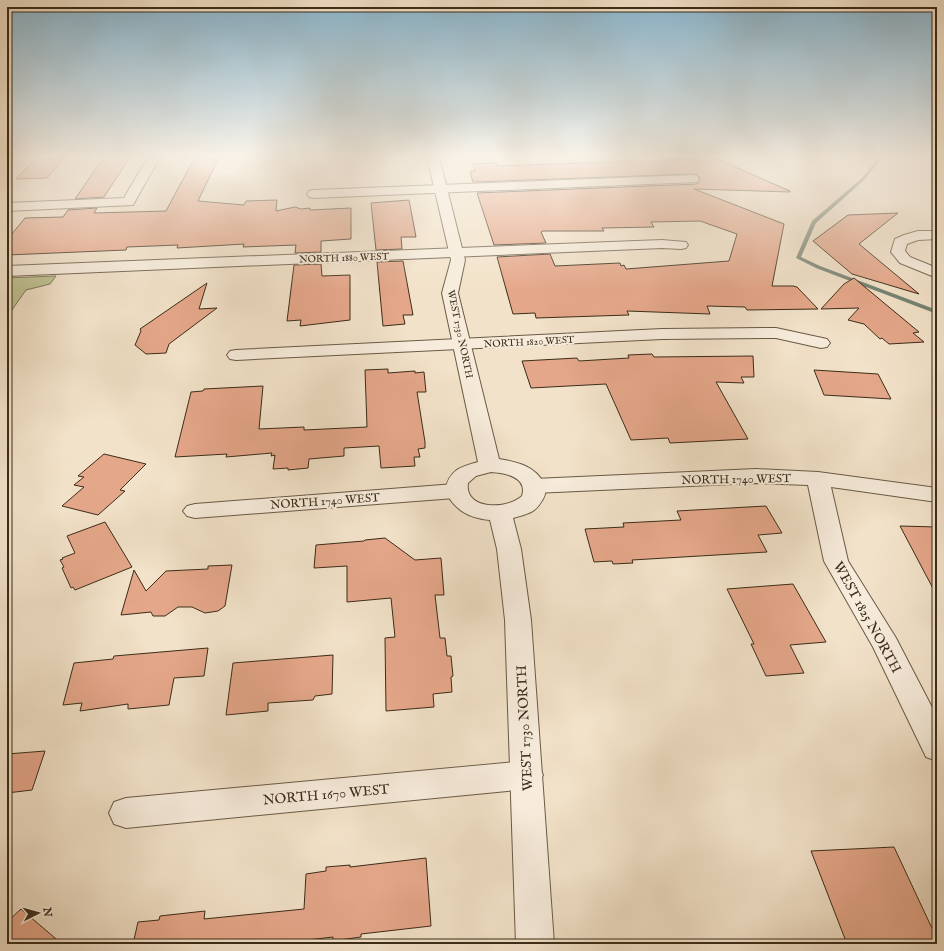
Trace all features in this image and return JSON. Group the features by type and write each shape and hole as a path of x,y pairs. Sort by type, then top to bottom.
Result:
{"street":[{"path":"7,207 128,201"},
{"name":"WEST 1730 NORTH","path":"444,201 456,252 457,268 450,293 490,465"},
{"path":"937,234 907,237 900,242 898,252 905,260 937,273"},
{"name":"NORTH 1880 WEST","path":"7,271 662,244 681,245"},
{"name":"NORTH 1820 WEST","path":"236,355 662,334 776,333 822,343"},
{"path":"490,465 505,466 519,470 529,477 534,486 534,496 527,504 515,511 500,514 484,513 470,508 460,500 455,491 457,481 464,473 476,467 490,465"},
{"name":"NORTH 1740 WEST","path":"534,486 756,476 818,479 937,494"},
{"name":"WEST 1825 NORTH","path":"818,479 836,561 886,645 937,748"},
{"name":"NORTH 1740 WEST","path":"195,511 455,491"},
{"name":"WEST 1730 NORTH","path":"500,514 509,549 518,620 535,944"},
{"name":"NORTH 1670 WEST","path":"126,813 527,775"}],"green space":[{"path":"56,276 50,284 26,290 7,317 7,278"}],"building":[{"path":"171,201 202,201 244,205 246,201 277,201 276,211 295,207 301,209 310,208 310,210 351,208 351,239 321,241 321,252 295,253 296,245 243,247 244,244 177,248 178,245 127,247 126,250 7,255 7,240 25,218 63,217 68,210 97,208 94,213 166,211"},
{"path":"409,201 416,237 401,237 402,249 376,250 371,203"},
{"path":"480,201 726,201 784,224 772,286 797,287 818,309 747,310 745,307 707,306 710,314 627,311 629,315 536,318 535,313 513,314 497,257 550,254 555,266 620,263 621,266 624,265 626,269 729,261 737,234 700,221 651,222 654,227 602,228 604,231 543,231 541,232 546,243 494,245"},
{"path":"898,213 859,244 919,294 852,274 813,241 848,215"},
{"path":"403,261 413,315 403,315 405,324 383,326 377,262"},
{"path":"321,264 322,276 350,275 350,320 300,326 301,320 287,321 294,265"},
{"path":"854,278 919,332 913,333 924,342 889,344 882,338 880,339 864,324 848,320 859,308 821,309 844,284"},
{"path":"207,283 199,309 217,308 169,344 166,353 146,354 135,345 141,331 140,329"},
{"path":"652,354 654,357 753,356 754,377 741,377 744,383 716,382 748,439 670,443 668,438 631,440 606,384 531,388 522,361 577,358 579,361 629,358 628,355"},
{"path":"388,369 388,373 415,371 415,373 424,372 426,392 417,392 425,448 418,449 420,457 414,457 415,466 381,468 379,446 344,448 344,456 309,459 308,468 288,470 288,468 273,469 275,455 271,456 272,453 226,457 227,454 175,457 191,392 203,391 204,389 263,386 259,429 304,427 304,430 367,427 365,370"},
{"path":"814,370 878,374 891,399 824,395"},
{"path":"104,454 146,464 120,490 125,491 98,515 62,506 84,487 74,485 84,477 78,476"},
{"path":"766,506 782,533 758,535 767,552 632,560 633,563 613,564 612,561 594,562 585,529 624,527 623,523 681,520 677,511"},
{"path":"105,522 132,567 75,590 73,587 71,588 60,560 75,553 67,536"},
{"path":"900,526 937,527 937,596"},
{"path":"385,538 415,560 441,558 444,595 435,595 440,638 445,638 447,656 451,656 453,676 451,677 452,692 433,694 434,707 386,711 385,638 395,637 391,598 347,602 347,566 314,568 316,545"},
{"path":"232,565 225,606 218,611 205,613 192,607 178,607 165,616 153,616 151,612 121,615 134,570 146,591 166,571 208,569 208,566"},
{"path":"793,584 826,642 790,645 804,673 766,676 751,644 754,644 727,589"},
{"path":"208,648 204,676 174,678 169,705 128,709 128,704 80,711 82,703 63,705 74,663 113,659 114,656"},
{"path":"333,655 332,694 315,696 313,700 268,703 268,711 226,715 233,663"},
{"path":"45,751 32,790 7,793 7,754"},
{"path":"894,847 937,939 937,944 847,944 811,851"},
{"path":"426,858 431,926 361,934 361,937 333,941 333,937 274,944 133,944 138,922 159,920 160,916 205,911 204,919 304,909 306,874 326,871 326,867 350,865 350,867"},
{"path":"21,909 62,944 7,944 7,922"}],"waterway":[{"path":"837,201 814,222 798,258 937,312"}]}
